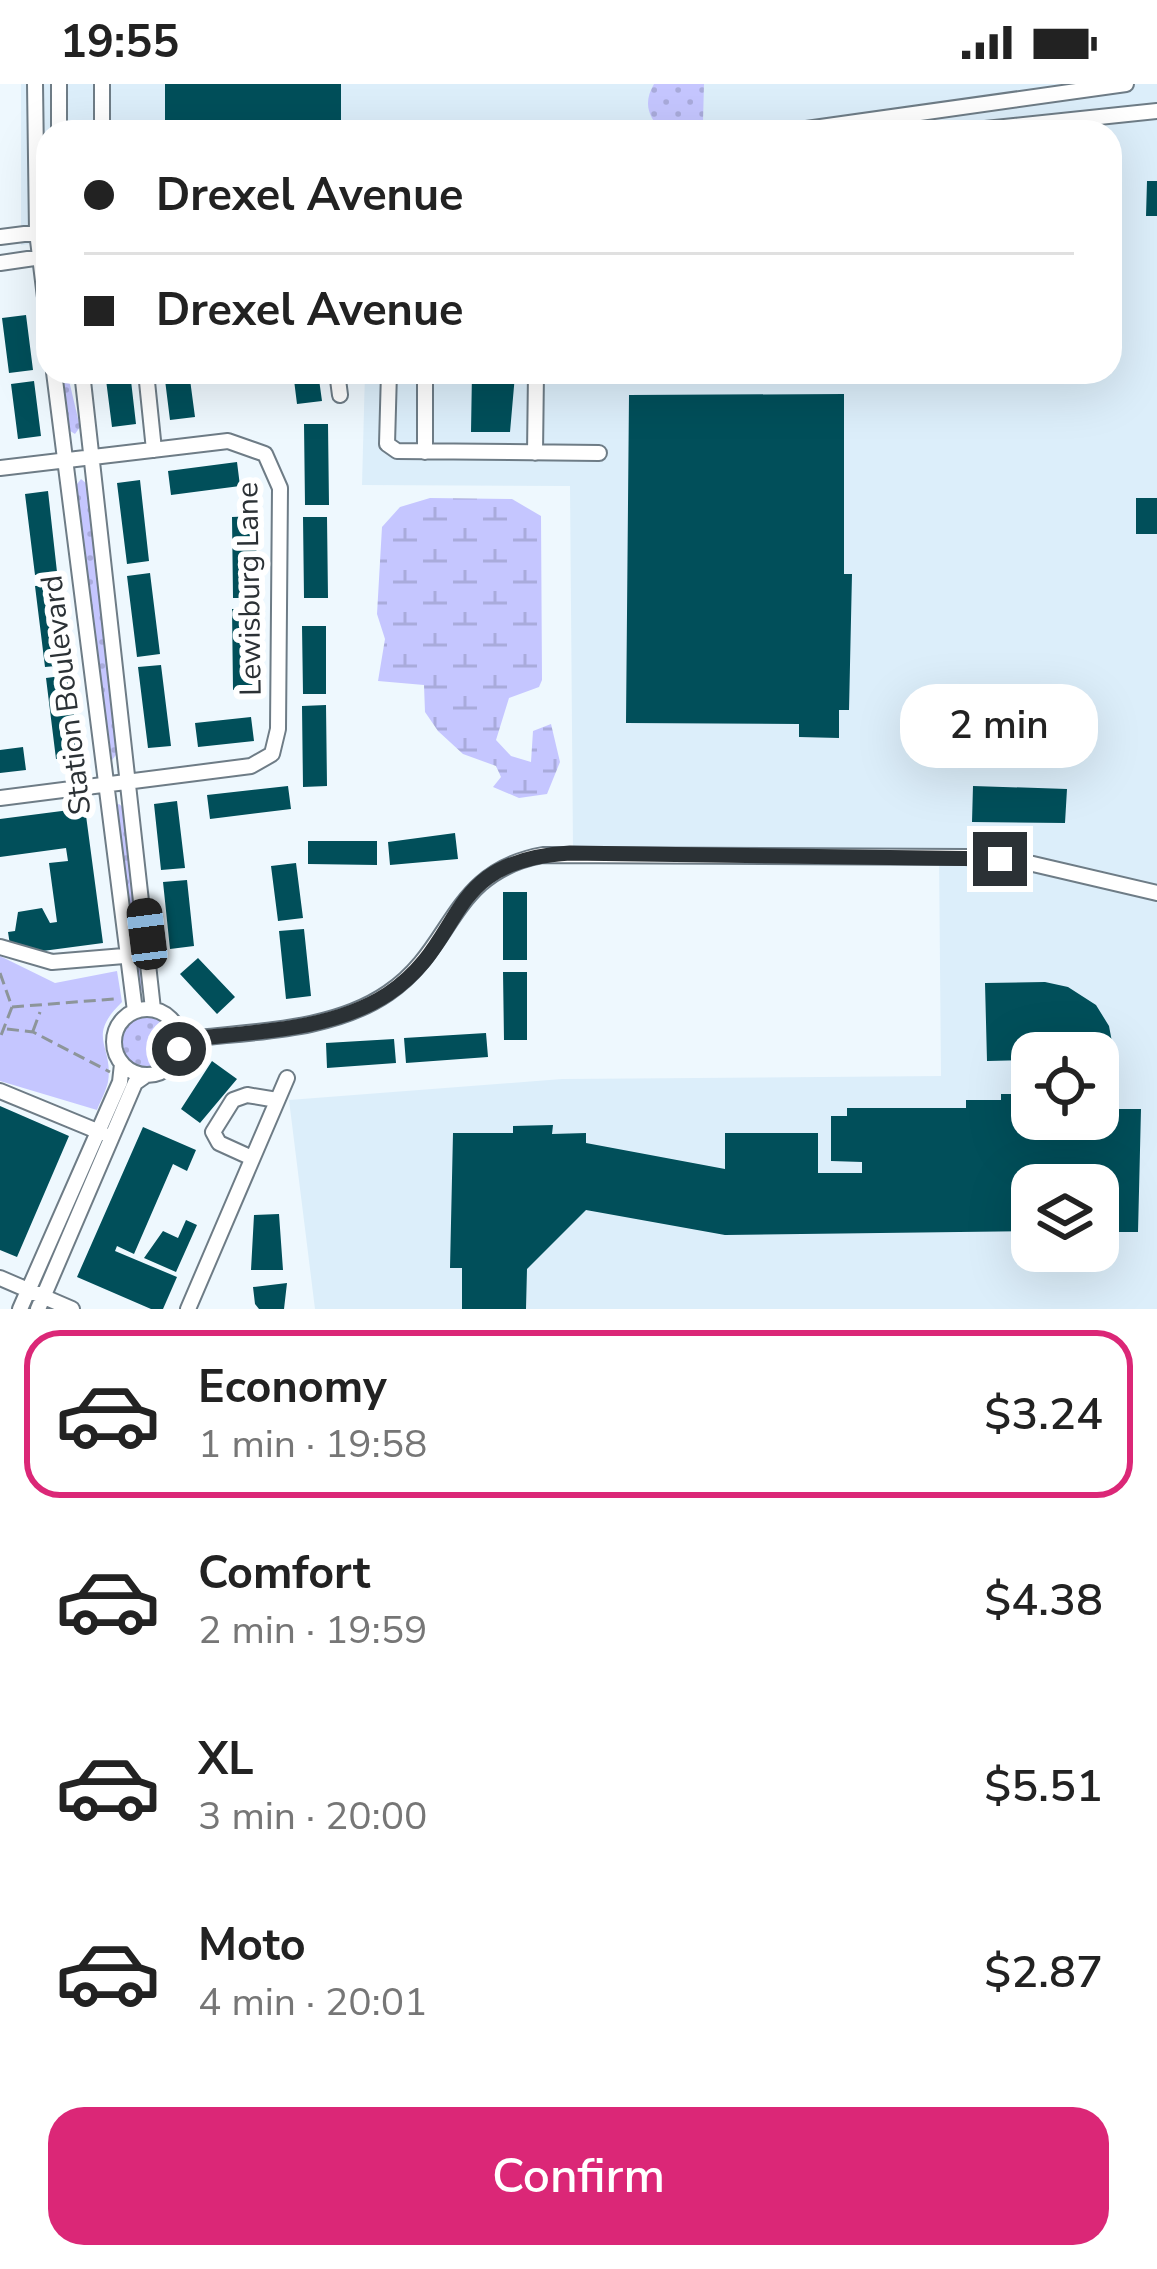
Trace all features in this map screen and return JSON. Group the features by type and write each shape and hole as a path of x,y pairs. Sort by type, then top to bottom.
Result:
{"street":[{"path":"34,84 36,120"},
{"path":"59,84 59,120"},
{"path":"102,84 102,120"},
{"path":"870,120 1126,84"},
{"path":"1071,120 1157,111"},
{"path":"0,237 36,233"},
{"path":"0,262 36,258"},
{"name":"Station Boulevard","path":"55,384 124,956 135,1011"},
{"name":"Station Boulevard","path":"83,384 153,1010"},
{"path":"147,384 154,450"},
{"path":"339,384 340,394"},
{"path":"389,384 387,444 397,452 599,453"},
{"path":"425,384 425,452"},
{"path":"536,384 536,453"},
{"name":"Lewisburg Lane","path":"0,468 247,443 275,469 280,488 277,743 264,762 0,798"},
{"path":"180,1040 309,1024 366,1007 407,978 462,898 483,878 543,855 967,857 1033,864 1157,893"},
{"path":"0,947 52,962 124,956"},
{"path":"20,1309 36,1298 120,1082 114,1034 135,1011 153,1010 172,1020 180,1040 170,1066 136,1082 113,1138 79,1193"},
{"path":"116,1068 145,1076"},
{"path":"188,1309 287,1078"},
{"path":"0,1090 113,1138"},
{"path":"252,1158 220,1143 213,1132 233,1100 248,1095 277,1100"},
{"path":"0,1278 36,1298 71,1309"}],"path":[{"path":"0,973 12,1007 0,1038"},
{"path":"12,1007 41,1009 114,999"},
{"path":"33,1032 41,1009"},
{"path":"7,1029 33,1032 116,1068"}],"shaded area":[{"path":"21,84 1157,84 1157,1309 315,1309 289,1100 562,1079 941,1076 939,855 573,849 570,486 362,485 365,384 1122,384 1122,120 36,120 36,243 21,245"}],"green space":[{"path":"654,84 704,84 703,120 653,120 649,97"},
{"path":"61,384 70,384 80,427 75,434 67,429"},
{"path":"81,479 87,484 119,751 112,760 74,488"},
{"path":"430,498 512,499 541,516 542,680 539,687 509,698 496,740 511,756 531,762 533,731 551,724 560,762 547,794 519,798 493,787 501,777 496,766 463,754 425,712 424,685 378,681 385,639 377,614 382,527 400,507"},
{"path":"119,804 125,809 146,987 141,991 113,807"},
{"path":"0,956 55,983 117,971 122,1002 105,1024 108,1082 97,1110 0,1081"},
{"path":"146,1015 164,1023 172,1041 164,1059 146,1067 128,1059 120,1041 128,1023"}],"building":[{"path":"165,84 341,84 341,120 165,120"},
{"path":"1147,181 1157,181 1157,216 1146,216"},
{"path":"26,315 33,370 9,373 2,318"},
{"path":"34,381 41,436 18,439 11,384"},
{"path":"107,384 131,384 136,424 112,427"},
{"path":"166,384 191,384 195,417 170,420"},
{"path":"294,384 320,384 322,401 297,404"},
{"path":"472,384 514,384 510,432 471,432"},
{"path":"844,394 844,574 852,574 849,710 839,710 839,738 799,737 799,724 626,723 629,395"},
{"path":"304,424 328,424 329,505 305,505"},
{"path":"237,462 240,486 171,495 168,471"},
{"path":"140,480 149,561 127,564 117,483"},
{"path":"48,491 57,572 35,575 25,494"},
{"path":"1136,498 1157,498 1157,534 1136,534"},
{"path":"256,516 257,598 233,598 232,517"},
{"path":"303,517 327,517 328,598 304,598"},
{"path":"150,573 160,654 137,657 127,576"},
{"path":"58,584 67,665 45,667 35,586"},
{"path":"232,609 256,609 257,690 233,690"},
{"path":"302,626 326,626 326,694 303,694"},
{"path":"161,665 171,746 148,748 138,667"},
{"path":"69,675 79,756 56,759 46,678"},
{"path":"326,705 327,786 303,787 302,706"},
{"path":"251,717 254,741 198,747 195,723"},
{"path":"23,747 26,770 0,773 0,750"},
{"path":"288,786 291,809 210,819 207,795"},
{"path":"973,786 1067,789 1065,823 972,822"},
{"path":"177,801 185,868 161,870 154,804"},
{"path":"85,808 103,943 20,954 19,944 10,945 8,932 15,931 18,912 42,908 50,923 57,922 49,863 68,861 66,848 0,857 0,819"},
{"path":"455,833 458,859 390,865 388,842"},
{"path":"308,841 377,841 377,865 308,864"},
{"path":"296,863 303,918 278,921 271,866"},
{"path":"187,880 194,946 170,949 163,882"},
{"path":"503,892 527,892 527,960 503,960"},
{"path":"304,929 311,996 286,999 279,931"},
{"path":"198,958 235,997 217,1014 180,974"},
{"path":"503,972 527,972 527,1040 504,1040"},
{"path":"1045,982 1068,987 1096,1005 1110,1032 1011,1032 1011,1060 987,1061 985,983"},
{"path":"486,1033 488,1057 406,1063 404,1038"},
{"path":"394,1039 396,1063 327,1068 326,1043"},
{"path":"212,1061 237,1079 200,1123 181,1109"},
{"path":"1001,1094 1011,1094 1011,1140 1119,1140 1119,1109 1141,1109 1138,1232 1119,1232 1119,1164 1011,1164 1011,1231 725,1235 586,1210 527,1269 526,1309 462,1309 462,1268 450,1268 453,1133 513,1133 513,1126 553,1125 552,1134 586,1133 586,1143 725,1169 725,1133 818,1133 818,1173 862,1173 862,1162 831,1161 831,1116 847,1116 847,1108 966,1108 966,1100 1001,1100"},
{"path":"0,1106 69,1136 17,1257 0,1250"},
{"path":"143,1127 196,1150 187,1171 173,1164 134,1254 117,1246 115,1251 177,1277 163,1309 151,1309 77,1277"},
{"path":"279,1214 283,1270 251,1270 254,1215"},
{"path":"186,1220 197,1225 176,1272 144,1258 163,1231 178,1238"},
{"path":"287,1283 284,1309 259,1309 255,1304 253,1287"}],"route":[{"path":"179,1049 180,1040 309,1024 366,1007 407,978 473,887 522,859 570,853 1000,859"}]}
